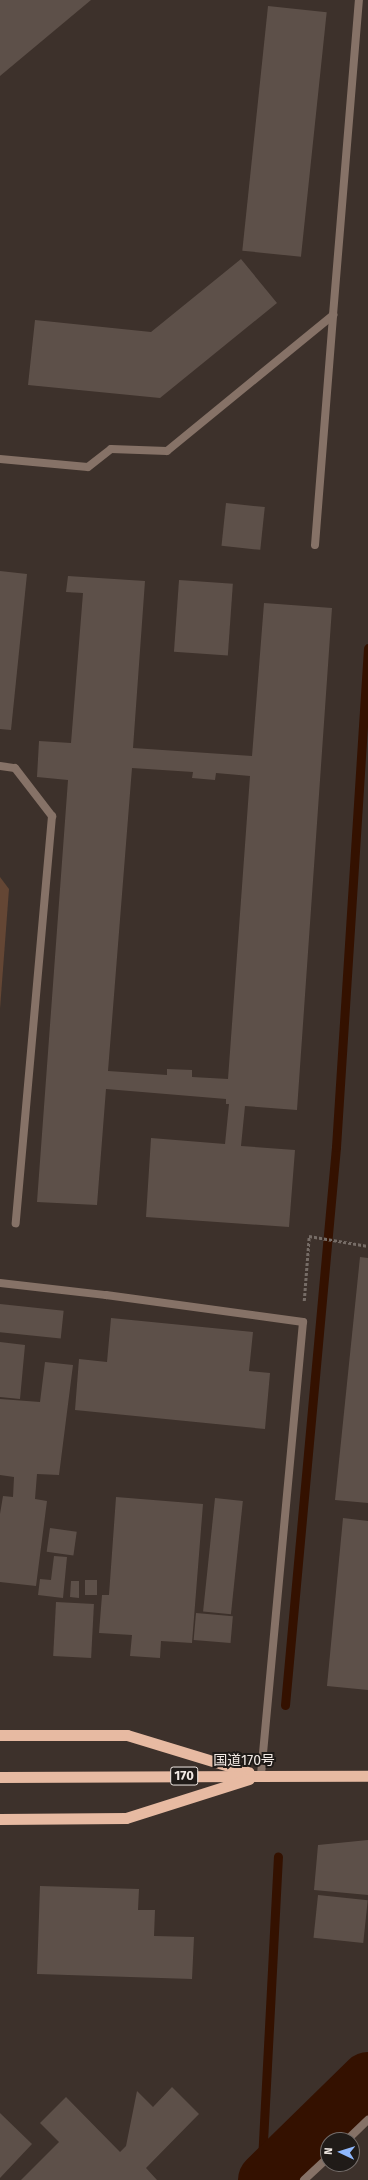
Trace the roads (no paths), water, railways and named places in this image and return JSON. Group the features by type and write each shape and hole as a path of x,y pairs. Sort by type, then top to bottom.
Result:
{"highway":[{"name":"170","path":"0,1735 127,1735 261,1776"},
{"name":"170","path":"0,1819 126,1818 261,1776"},
{"name":"国道170号","path":"0,1777 368,1776"}],"street":[{"path":"315,545 359,0"},
{"path":"0,459 88,467 111,448 167,451 333,315"},
{"path":"0,766 15,768 52,816 16,1223"},
{"path":"0,1283 106,1295 303,1322 261,1776"},
{"path":"355,2132 368,2120"},
{"path":"304,2180 320,2165"}],"waterway":[{"path":"285,1705 336,1147 368,648"},
{"path":"261,2180 278,1856"},
{"path":"266,2180 368,2080"}]}
